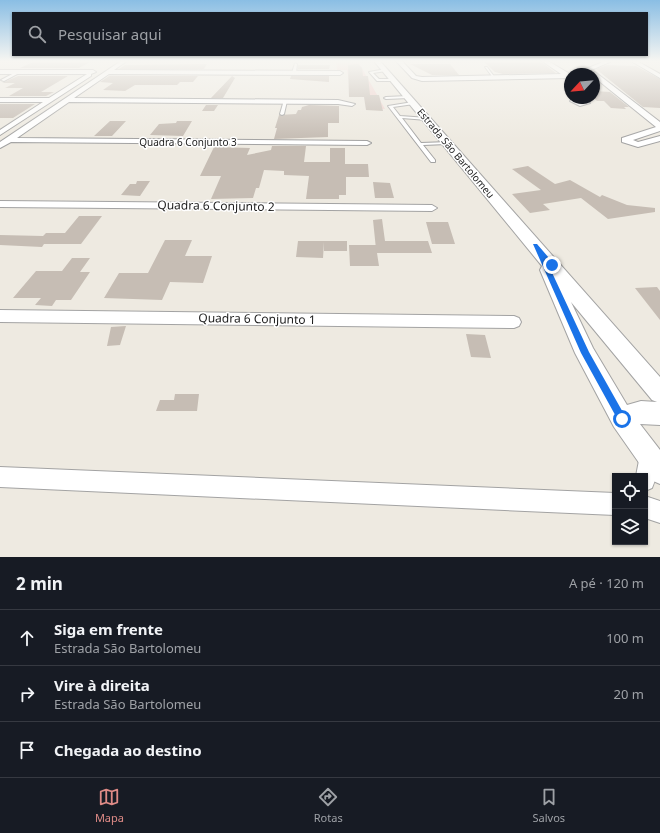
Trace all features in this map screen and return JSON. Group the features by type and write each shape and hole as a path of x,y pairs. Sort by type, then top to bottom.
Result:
{"street":[{"path":"0,133 70,87"},
{"path":"0,146 86,87"},
{"name":"Estrada São Bartolomeu","path":"400,87 660,393"},
{"path":"609,87 660,127"},
{"path":"0,100 50,100"},
{"path":"68,100 285,101 338,102 352,104"},
{"path":"24,118 41,118"},
{"path":"660,127 625,140 638,145 660,138"},
{"name":"Quadra 6 Conjunto 3","path":"9,140 366,143"},
{"name":"Quadra 6 Conjunto 2","path":"0,204 432,208"},
{"name":"Estrada São Bartolomeu","path":"535,245 556,286 585,353 622,419 654,463"},
{"name":"Quadra 6 Conjunto 1","path":"0,316 514,322"},
{"path":"622,419 631,413 647,411 660,414"},
{"path":"648,475 654,463"},
{"path":"0,477 612,504"},
{"path":"648,508 660,512"}],"lane":[{"path":"386,98 411,100"},
{"path":"411,100 391,105 398,117 433,161"},
{"path":"282,114 285,101"},
{"path":"398,117 427,118"},
{"path":"420,144 447,143"}],"shaded area":[{"path":"350,87 373,87 385,109 366,108 366,97 352,97"}],"building":[{"path":"49,87 41,92 54,92 46,96 9,96 23,88 5,88"},
{"path":"107,87 132,87 125,91 103,90"},
{"path":"222,87 230,87 223,98 211,98"},
{"path":"349,87 369,87 370,95 379,95 383,111 366,110 364,97 349,97"},
{"path":"618,87 660,87 660,108 643,107"},
{"path":"600,91 610,92 629,107 624,107 626,109 611,108 604,101 600,101"},
{"path":"0,104 35,104 13,118 0,118"},
{"path":"206,105 218,105 214,111 202,111"},
{"path":"309,105 339,106 339,123 328,123 328,137 274,139 277,128 275,128 279,115 296,114 302,107"},
{"path":"110,121 126,121 112,136 94,136"},
{"path":"177,121 192,121 183,136 150,135 159,124 176,123"},
{"path":"272,146 306,146 304,162 330,162 330,148 345,148 345,164 368,164 369,177 346,177 346,195 339,195 339,199 306,199 309,176 284,175 284,171 264,170 259,188 256,188 253,198 211,199 221,176 200,176 214,147 250,148 247,155 271,150"},
{"path":"528,166 555,184 570,180 600,197 602,195 627,205 655,208 655,212 608,219 581,198 543,204 550,210 530,213 512,194 541,190 512,169"},
{"path":"137,181 150,181 140,196 121,195 130,184 136,184"},
{"path":"373,182 390,183 394,198 375,198"},
{"path":"79,216 102,216 81,244 44,244 42,247 0,245 0,235 43,236 46,233 65,233"},
{"path":"382,219 385,241 428,241 432,253 377,253 379,266 350,266 349,245 376,245 373,220"},
{"path":"426,222 448,222 455,244 432,244"},
{"path":"165,240 192,240 185,256 212,256 203,283 170,282 162,300 104,298 119,273 148,273"},
{"path":"298,241 347,241 347,251 324,251 324,242 323,258 296,257"},
{"path":"72,258 90,258 80,272 90,272 71,300 56,300 52,306 35,305 41,298 13,298 36,271 62,271"},
{"path":"657,287 660,291 660,320 635,288"},
{"path":"126,326 120,345 107,346 111,327"},
{"path":"466,334 485,335 491,358 471,357"},
{"path":"175,394 199,394 197,411 156,411 160,400 174,400"}],"route":[{"path":"552,265 535,245 556,286 585,353 622,419"}]}
